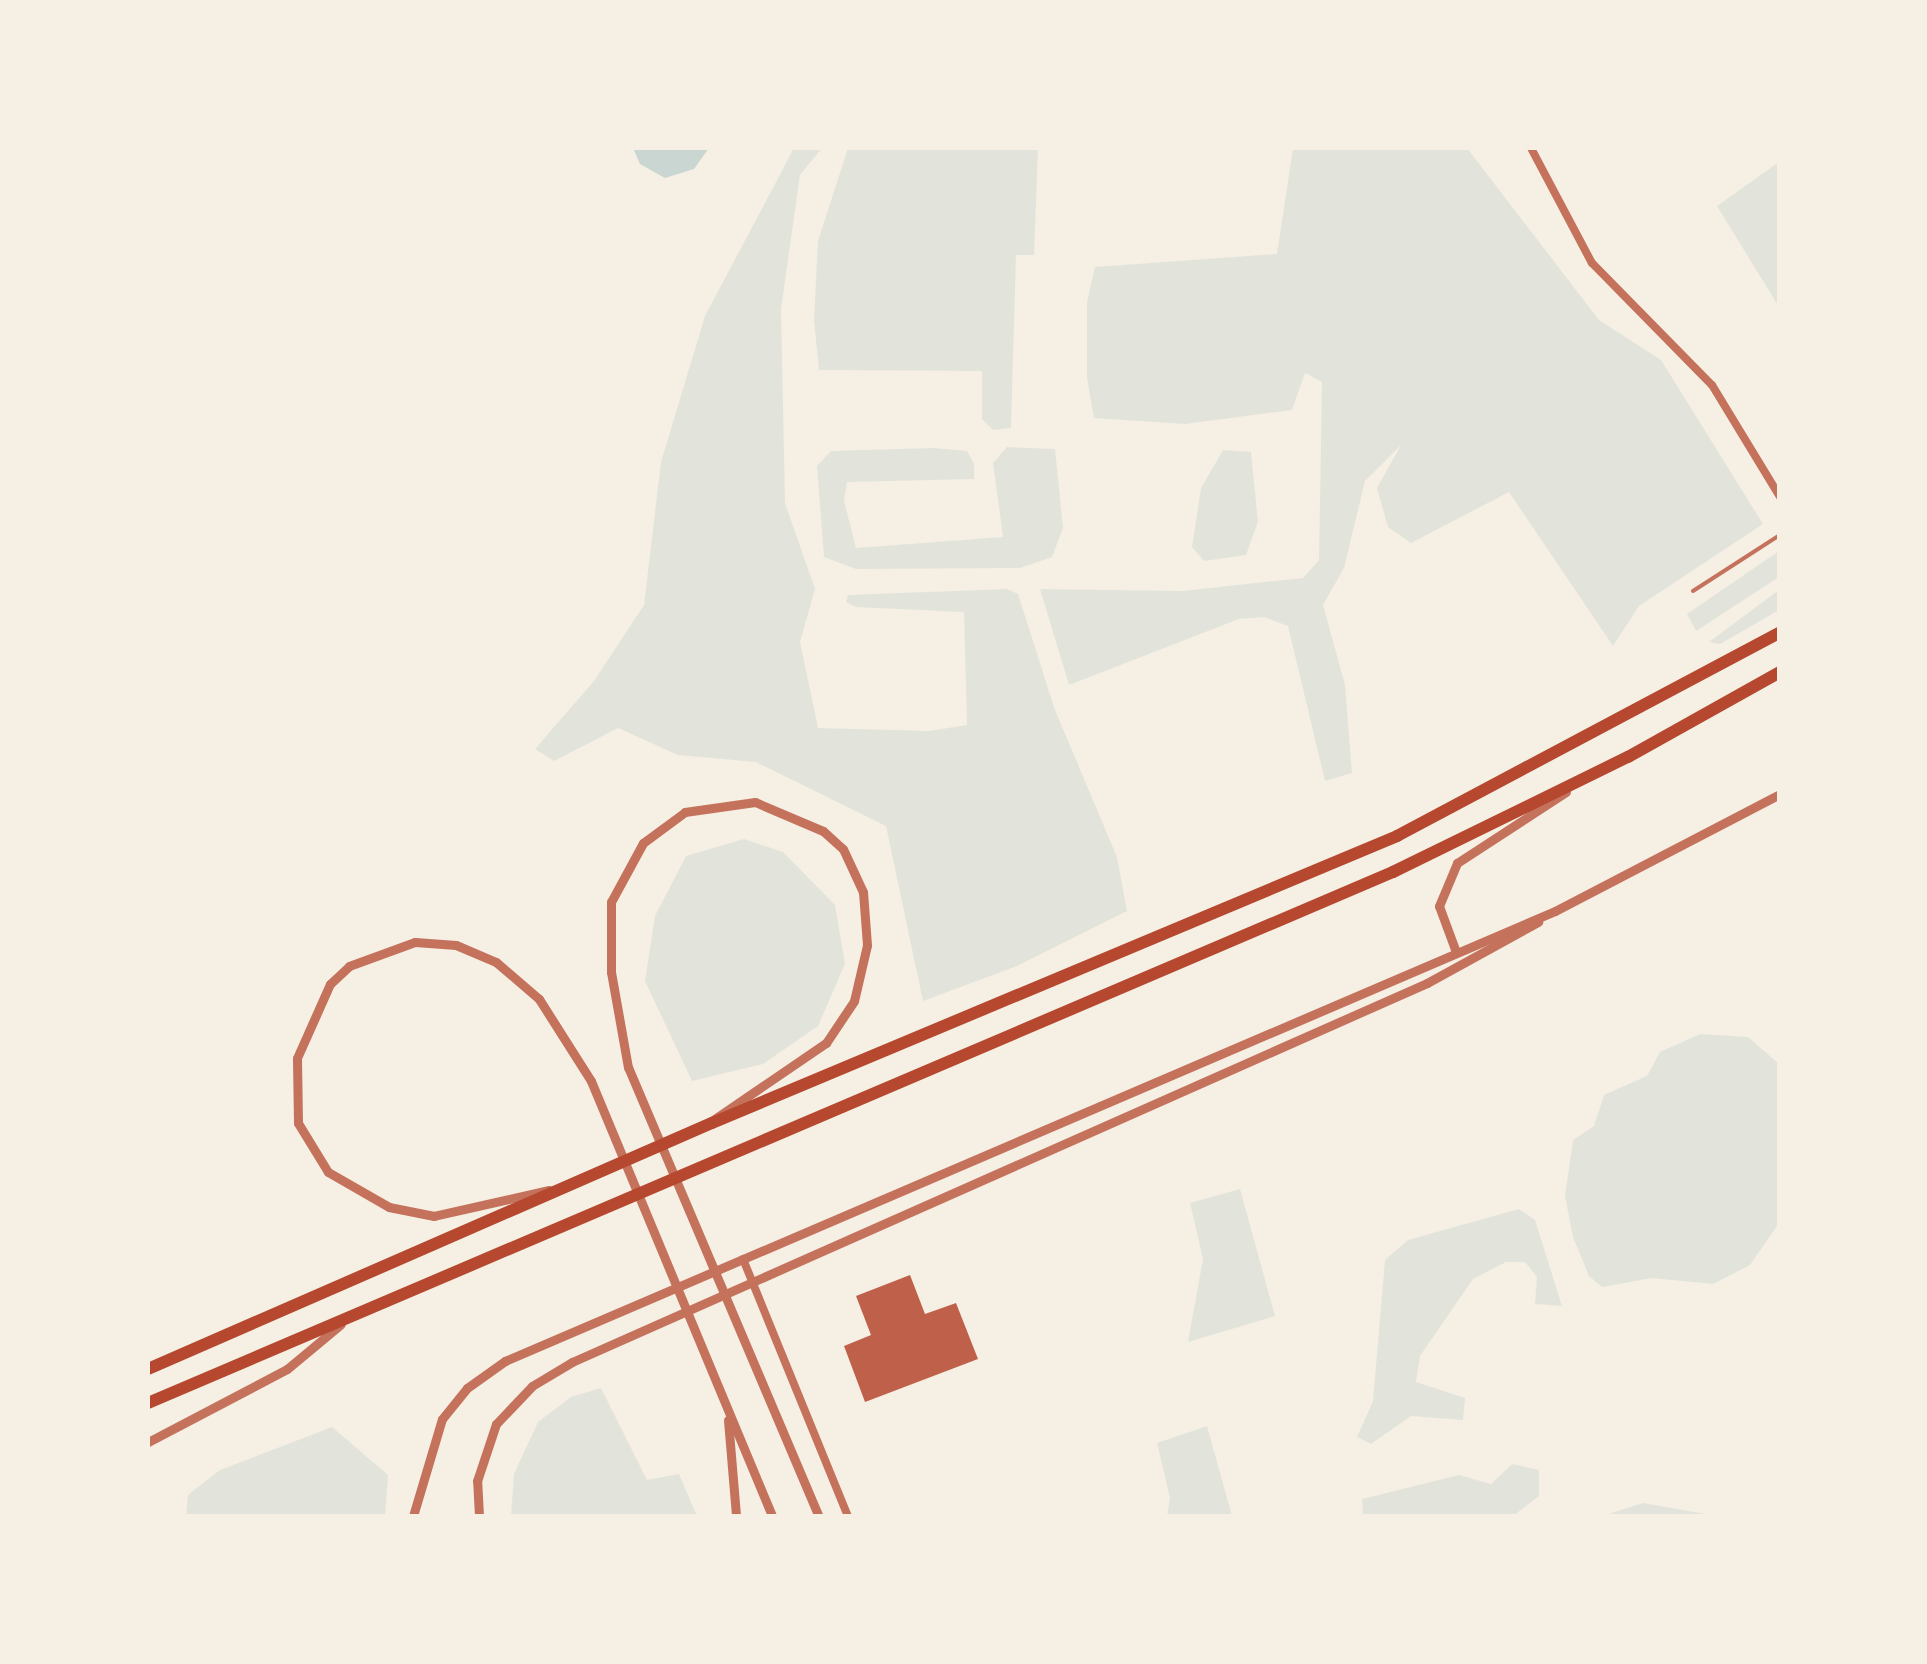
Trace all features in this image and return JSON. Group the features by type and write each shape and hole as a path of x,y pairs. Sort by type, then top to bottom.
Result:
{"highway":[{"path":"148,1368 712,1122 1396,836 1594,737 1780,632"},
{"path":"148,1403 1264,930 1581,781 1780,672"}],"street":[{"path":"1531,148 1592,263 1712,385 1780,497"},
{"path":"1456,952 1438,906 1457,864 1581,781"},
{"path":"478,1516 484,1451 496,1424 532,1386 1461,964 1554,911 1780,794"},
{"path":"712,1122 726,1106 826,1043 854,1001 868,918 856,871 823,831 755,802 734,801 685,812 643,843 618,884 609,934 628,1068 819,1516"},
{"path":"413,1516 442,1419 467,1388 505,1362 1554,911"},
{"path":"565,1187 434,1216 351,1190 312,1152 298,1122 298,1058 330,984 378,950 415,942 456,946 522,981 592,1081 772,1516"},
{"path":"744,1258 848,1516"},
{"path":"148,1442 287,1369 345,1321"},
{"path":"726,1407 736,1516"}],"lane":[{"path":"1693,591 1780,536"}],"shaded area":[{"path":"633,148 709,148 694,169 665,178 640,164"},
{"path":"794,148 822,148 800,175 781,309 785,503 815,589 800,642 818,728 929,731 967,725 964,612 856,607 846,602 848,595 1007,589 1018,594 1055,710 1117,857 1127,911 1017,966 923,1001 886,826 756,762 678,755 618,728 554,761 535,749 594,681 644,605 661,462 705,316"},
{"path":"848,148 1038,148 1034,255 1016,255 1011,428 993,430 982,419 982,371 819,370 814,320 818,241"},
{"path":"1293,148 1467,148 1599,320 1661,360 1763,524 1639,606 1613,646 1509,492 1411,543 1388,527 1377,488 1401,445 1365,481 1344,568 1323,605 1345,685 1352,773 1325,781 1288,626 1264,617 1239,619 1069,685 1040,589 1183,591 1303,578 1319,560 1322,382 1305,373 1292,410 1185,424 1094,418 1087,378 1087,303 1095,267 1277,254"},
{"path":"1779,162 1779,307 1717,206"},
{"path":"1007,447 1055,449 1063,528 1052,557 1020,568 856,569 824,557 817,466 831,451 967,451 974,464 974,479 847,482 844,501 856,548 1003,537 993,463"},
{"path":"1223,450 1251,452 1258,522 1246,555 1204,561 1192,547 1201,488"},
{"path":"1779,551 1779,577 1696,631 1687,614"},
{"path":"1779,590 1779,610 1720,644 1709,642"},
{"path":"744,839 783,852 835,905 845,964 818,1026 763,1064 692,1081 645,981 655,916 686,856"},
{"path":"1700,1034 1748,1037 1779,1064 1779,1223 1750,1265 1713,1284 1652,1278 1602,1287 1589,1276 1573,1237 1565,1196 1573,1140 1594,1126 1604,1095 1647,1076 1660,1052"},
{"path":"1240,1189 1275,1316 1188,1342 1203,1259 1190,1203"},
{"path":"1519,1209 1535,1220 1562,1306 1535,1304 1537,1277 1525,1262 1506,1262 1473,1279 1420,1356 1416,1382 1465,1398 1463,1420 1411,1416 1371,1444 1357,1437 1373,1401 1385,1260 1408,1240"},
{"path":"601,1388 647,1480 679,1474 697,1516 511,1516 514,1474 538,1422 571,1397"},
{"path":"1207,1426 1232,1516 1167,1516 1170,1498 1157,1443"},
{"path":"332,1427 388,1475 385,1516 186,1516 188,1495 220,1470"},
{"path":"1512,1464 1539,1470 1539,1496 1513,1516 1363,1516 1362,1499 1459,1475 1491,1484"},
{"path":"1643,1503 1700,1513 1719,1516 1602,1516"}],"building":[{"path":"910,1275 925,1314 956,1303 978,1359 865,1402 844,1346 871,1335 856,1296"}]}
